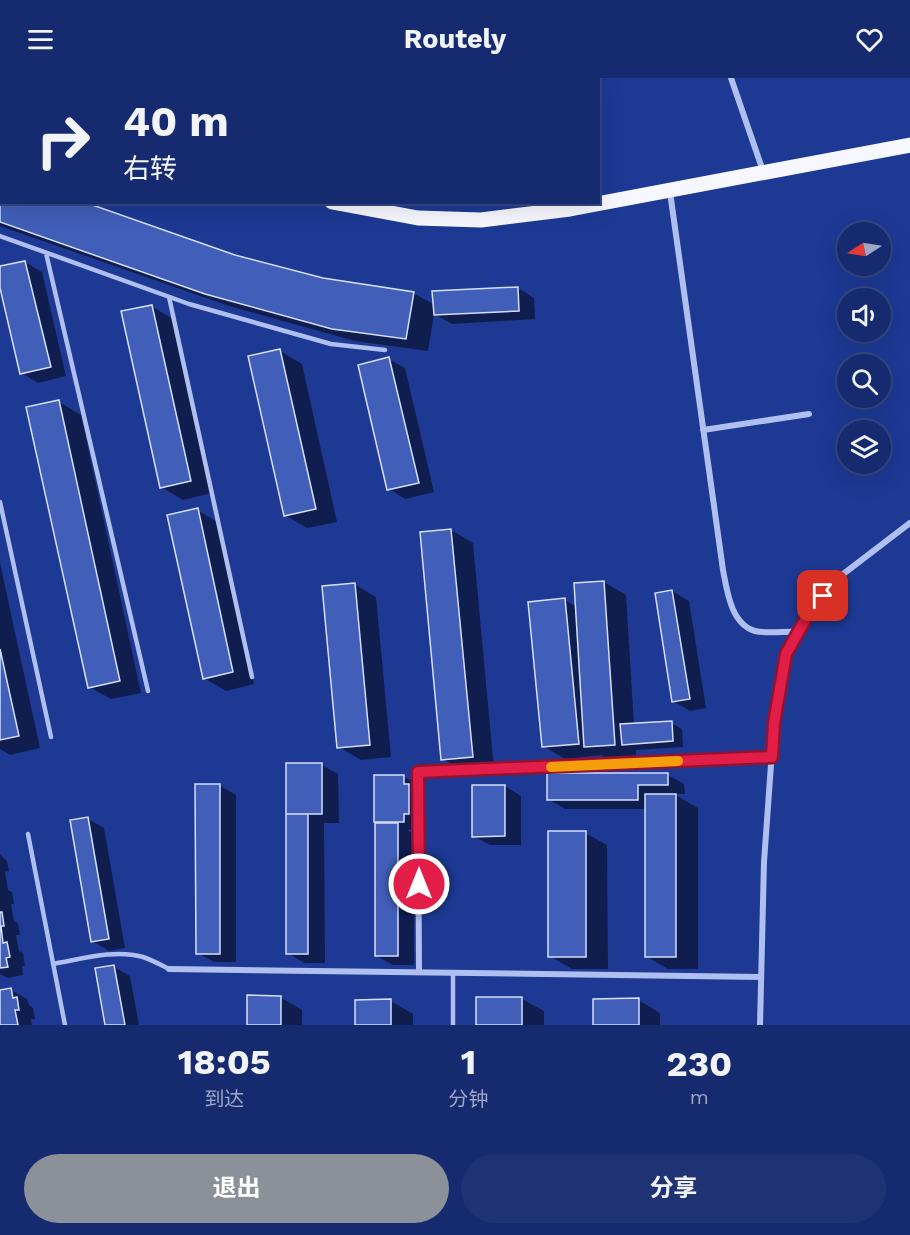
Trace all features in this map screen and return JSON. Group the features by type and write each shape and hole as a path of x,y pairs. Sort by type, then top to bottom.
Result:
{"main road":[{"path":"600,203 910,145"},
{"path":"343,204 417,218 481,220 595,204"}],"street":[{"path":"731,78 763,172"},
{"path":"670,189 723,570 730,603 741,622 755,631 798,632"},
{"path":"703,430 809,414"},
{"path":"760,1025 764,862 774,723 786,654 809,613 838,578 910,523"},
{"path":"419,972 418,772 772,757"},
{"path":"169,969 761,976"}],"lane":[{"path":"0,236 170,297 331,344 385,350"},
{"path":"46,253 148,691"},
{"path":"170,297 252,677"},
{"path":"0,502 51,737"},
{"path":"28,834 65,1025"},
{"path":"53,964 125,954 143,957 169,969"},
{"path":"453,973 453,1025"}],"building":[{"path":"0,204 90,204 235,255 323,278 414,292 406,339 332,329 205,294 0,222"},
{"path":"25,261 51,367 20,374 0,288 0,266"},
{"path":"518,287 519,311 434,315 432,291"},
{"path":"152,305 191,481 160,488 121,311"},
{"path":"280,349 316,509 284,516 248,356"},
{"path":"389,357 419,483 387,490 358,365"},
{"path":"59,400 120,681 88,688 26,407"},
{"path":"198,508 233,672 203,679 167,515"},
{"path":"451,529 473,757 441,760 420,532"},
{"path":"604,581 615,745 584,747 574,583"},
{"path":"355,583 370,745 337,748 322,586"},
{"path":"672,590 690,699 672,702 655,593"},
{"path":"565,598 579,744 542,747 528,602"},
{"path":"0,649 19,736 0,740"},
{"path":"672,721 673,741 622,745 620,724"},
{"path":"286,763 322,763 322,814 286,814"},
{"path":"547,773 668,773 668,785 638,785 638,800 547,800"},
{"path":"374,775 404,775 404,784 409,784 409,814 404,814 404,822 374,822"},
{"path":"195,784 220,784 220,954 196,954"},
{"path":"472,785 505,785 505,836 472,837"},
{"path":"645,794 676,794 676,957 645,957"},
{"path":"286,814 308,814 308,954 286,954"},
{"path":"88,817 109,939 91,942 70,820"},
{"path":"375,823 398,823 398,956 375,956"},
{"path":"548,831 586,831 586,957 548,957"},
{"path":"0,912 2,912 4,926 1,926 3,943 7,942 10,957 6,958 8,967 0,968"},
{"path":"114,965 125,1025 105,1025 95,968"},
{"path":"11,988 13,998 17,997 19,1010 15,1010 18,1025 0,1025 0,990"},
{"path":"247,995 281,996 281,1025 247,1025"},
{"path":"476,997 522,997 522,1025 476,1025"},
{"path":"639,998 639,1025 593,1025 593,999"},
{"path":"391,999 391,1025 355,1025 355,1000"}],"slow traffic":[{"path":"551,767 678,761"}],"route":[{"path":"419,884 418,772 772,757 774,723 786,654 809,613 823,596"}]}
